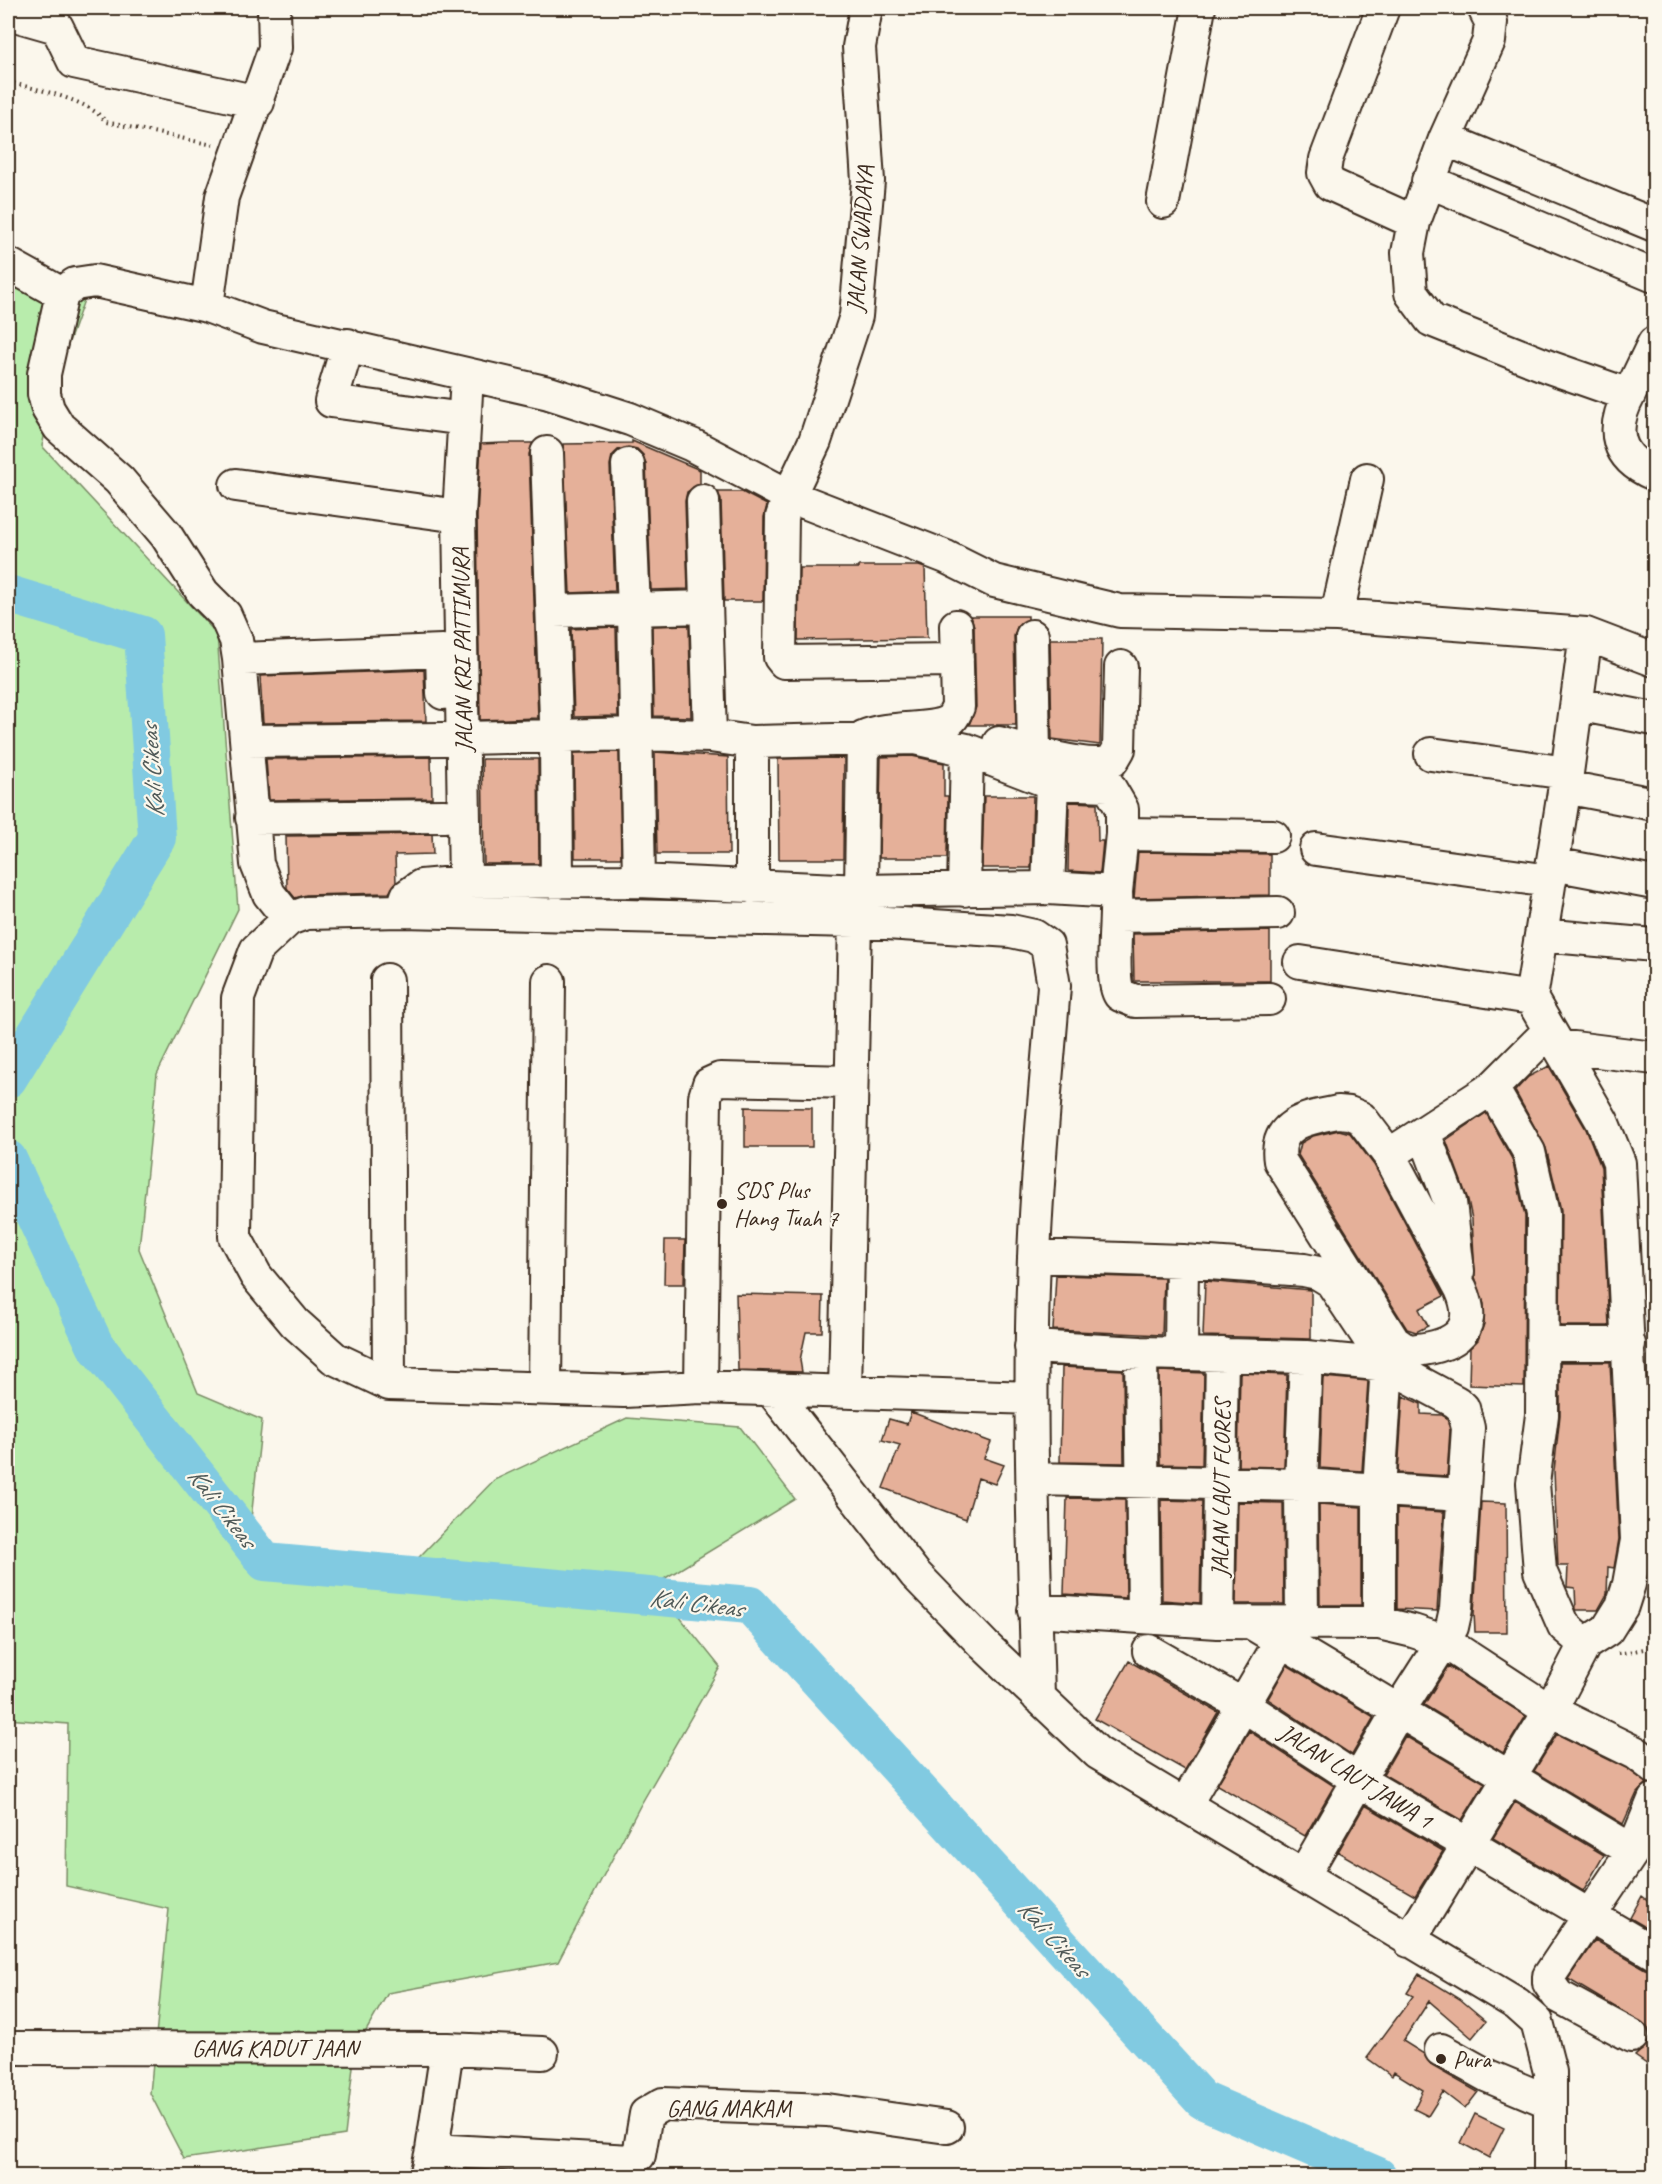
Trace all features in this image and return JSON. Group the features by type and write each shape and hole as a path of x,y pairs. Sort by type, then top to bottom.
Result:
{"street":[{"path":"207,306 222,197 258,102 275,48 274,8"},
{"name":"JALAN SWADAYA","path":"866,8 859,46 868,181 856,316 815,441 789,496 782,517 780,657 784,662 957,660"},
{"path":"1162,202 1198,8"},
{"path":"1383,8 1326,159 1324,173 1330,184 1414,222"},
{"path":"1484,8 1491,22 1489,41 1444,139 1414,222 1408,253 1411,293 1431,320 1549,367 1629,395"},
{"path":"8,14 57,27 74,62 258,102"},
{"path":"1444,139 1654,225"},
{"path":"1428,181 1654,276"},
{"path":"8,264 62,294"},
{"path":"289,919 269,894 257,864 239,659 236,640 225,615 203,593 166,535 119,480 59,427 48,409 44,394 44,374 62,294 75,284 95,281 207,306 263,327 348,345 467,376 549,393 630,419 692,445 789,496 946,557 994,581 1120,611 1337,615 1586,634 1654,660"},
{"path":"1654,343 1622,408 1617,428 1619,441 1625,453 1642,469 1654,474"},
{"path":"348,345 331,401 464,419"},
{"name":"JALAN KRI PATTIMURA","path":"455,882 454,738 459,516 467,376"},
{"path":"547,453 554,611 557,883"},
{"path":"628,465 634,609 639,882"},
{"path":"1337,615 1367,479"},
{"path":"236,485 459,516"},
{"path":"703,501 710,736"},
{"path":"554,611 706,607"},
{"path":"863,738 877,731 941,724 949,721 958,707 956,626"},
{"path":"1411,1937 1550,1711 1581,1653 1607,1630 1622,1606 1629,1584 1637,1540 1619,1163 1602,1121 1531,998 1566,780 1586,634"},
{"path":"1032,636 1034,754"},
{"path":"239,659 442,651 454,738 444,816 455,882"},
{"path":"941,724 1034,754 1098,765 1112,761 1119,749 1121,667"},
{"path":"1577,704 1654,719"},
{"path":"248,741 454,738 556,728 710,736 752,742 914,738 967,750 1052,783 1108,785 1122,809 1114,981 1120,995 1135,1001 1269,999"},
{"path":"845,1390 851,1082 863,738"},
{"path":"752,742 752,887"},
{"path":"964,890 967,750"},
{"path":"1431,754 1566,780 1654,804"},
{"path":"1048,888 1052,783"},
{"path":"252,818 444,816"},
{"path":"1122,834 1273,836"},
{"path":"1316,849 1654,883"},
{"path":"402,911 407,896 421,886 455,882 639,882 752,887 1011,931 1034,936 1047,945 1054,986 1034,1256 1031,1347 1034,1610 1038,1697"},
{"path":"1031,1398 845,1390 772,1391 701,1387 624,1391 389,1384 334,1358 296,1323 256,1276 235,1237 238,998 256,950 289,919 306,913 858,906 964,890 1048,888 1117,904 1278,913"},
{"path":"1541,935 1654,945"},
{"path":"1300,962 1531,998"},
{"path":"387,980 389,1384"},
{"path":"545,1388 549,981"},
{"path":"1389,1155 1492,1088 1554,1039 1654,1058"},
{"path":"701,1387 705,1097 709,1084 720,1079 851,1082"},
{"path":"1492,1088 1529,1152 1544,1214 1542,1416 1533,1483 1540,1571 1564,1626 1581,1653"},
{"path":"1338,1112 1349,1113 1361,1118 1389,1155 1467,1302 1468,1317 1463,1333 1449,1342 1415,1350 1401,1348 1394,1342 1280,1161 1278,1149 1283,1133 1292,1125 1338,1112"},
{"path":"1424,1133 1450,1202 1461,1290"},
{"path":"1034,1256 1182,1261 1304,1270 1318,1273 1331,1281 1387,1365 1379,1489 1379,1623"},
{"path":"1181,1352 1182,1261"},
{"path":"1543,1344 1629,1344"},
{"path":"1031,1347 1141,1353 1181,1352 1306,1357 1387,1365 1443,1393 1463,1408 1468,1428 1456,1609 1452,1628 1399,1710 1304,1876"},
{"path":"1141,1353 1144,1616"},
{"name":"JALAN LAUT FLORES","path":"1222,1354 1222,1485 1233,1621"},
{"path":"1185,1805 1243,1705 1292,1630 1306,1357"},
{"path":"772,1391 915,1574 1038,1697 1098,1753 1411,1937 1517,2004 1537,2022 1550,2072 1550,2176"},
{"path":"1034,1479 1301,1485 1462,1495"},
{"path":"1034,1610 1233,1621 1292,1630 1379,1623 1443,1641 1550,1711 1636,1753 1654,1767"},
{"path":"1292,1630 1399,1710 1633,1851"},
{"name":"JALAN LAUT JAWA 1","path":"1149,1651 1243,1705 1358,1780 1587,1916 1654,1953"},
{"path":"1632,2036 1558,1996 1549,1983 1551,1969 1633,1851 1654,1800"},
{"name":"GANG KADUT JAAN","path":"8,2048 447,2049 542,2053"},
{"path":"429,2163 447,2049"},
{"path":"1441,2050 1488,2076 1550,2102"},
{"name":"GANG MAKAM","path":"429,2163 631,2161 639,2155 646,2114 663,2104 827,2110 947,2127"}],"path":[{"path":"8,82 45,92 98,111 106,122 239,151"}],"green space":[{"path":"8,268 84,300 59,370 42,446 217,634 238,909 157,1074 139,1249 198,1393 262,1420 246,1564 391,1586 494,1480 627,1418 740,1427 795,1499 654,1585 720,1667 640,1806 558,1962 388,1993 355,2050 345,2135 184,2159 150,2093 169,1909 66,1886 68,1724 8,1719"}],"building":[{"path":"632,441 700,470 700,484 687,492 685,501 688,589 651,590 646,464 643,455 637,449 628,447 618,450 612,456 610,465 615,591 570,593 563,444 632,443"},
{"path":"533,443 529,454 538,718 480,720 477,516 481,444"},
{"path":"718,492 742,492 767,505 764,517 763,601 724,601 721,500"},
{"path":"859,566 919,566 925,568 927,638 798,640 799,568 859,568"},
{"path":"971,616 1028,616 1028,619 1017,627 1014,636 1016,725 969,725 976,707 974,626"},
{"path":"689,625 691,717 654,716 652,626"},
{"path":"616,627 618,716 574,717 571,629"},
{"path":"1050,639 1102,639 1100,745 1052,739"},
{"path":"424,670 426,721 263,723 260,676"},
{"path":"619,752 621,858 575,858 574,753"},
{"path":"655,752 728,757 729,854 657,854"},
{"path":"912,756 944,763 944,796 948,796 947,858 879,858 881,757"},
{"path":"431,757 432,798 269,800 266,759"},
{"path":"844,758 843,859 779,859 778,759"},
{"path":"482,759 538,759 539,864 484,864"},
{"path":"984,796 1033,796 1031,868 982,868"},
{"path":"1069,802 1097,803 1098,841 1103,841 1100,873 1068,871"},
{"path":"432,834 433,854 395,855 396,883 389,893 306,895 295,898 287,888 286,836"},
{"path":"1138,852 1270,854 1270,895 1134,898"},
{"path":"1270,931 1270,981 1134,981 1133,934"},
{"path":"1549,1066 1586,1129 1601,1167 1609,1326 1560,1326 1561,1210 1546,1148 1515,1091 1528,1077"},
{"path":"745,1107 812,1108 812,1147 745,1147"},
{"path":"1486,1113 1512,1159 1525,1216 1524,1387 1469,1385 1470,1348 1478,1340 1484,1324 1484,1304 1475,1277 1472,1219 1468,1200 1446,1140"},
{"path":"1339,1130 1350,1133 1374,1165 1444,1296 1419,1309 1428,1326 1416,1332 1407,1329 1298,1155 1301,1143 1313,1136"},
{"path":"665,1240 685,1240 684,1284 664,1284"},
{"path":"1056,1275 1164,1278 1162,1335 1053,1330"},
{"path":"1205,1281 1311,1290 1311,1339 1203,1336"},
{"path":"736,1294 823,1296 822,1332 806,1332 800,1360 802,1372 738,1370"},
{"path":"1560,1362 1610,1362 1619,1539 1614,1568 1608,1567 1607,1594 1598,1610 1576,1610 1575,1588 1567,1587 1568,1566 1558,1566 1554,1471 1560,1415"},
{"path":"1062,1367 1123,1370 1124,1463 1060,1462"},
{"path":"1159,1371 1204,1373 1202,1465 1160,1464"},
{"path":"1240,1373 1287,1375 1284,1467 1238,1466"},
{"path":"1323,1377 1368,1381 1362,1471 1320,1468"},
{"path":"1403,1396 1421,1404 1421,1414 1442,1415 1447,1418 1450,1430 1447,1476 1398,1473"},
{"path":"911,1412 991,1442 984,1458 1004,1465 995,1484 978,1478 966,1519 883,1488 900,1445 882,1440 889,1419 907,1424"},
{"path":"1067,1498 1125,1499 1126,1598 1064,1594"},
{"path":"1161,1500 1202,1501 1200,1603 1162,1600"},
{"path":"1238,1502 1283,1503 1284,1604 1236,1604"},
{"path":"1481,1502 1506,1503 1507,1632 1475,1632 1474,1613"},
{"path":"1319,1504 1361,1507 1361,1605 1320,1605"},
{"path":"1397,1509 1444,1512 1437,1611 1397,1609"},
{"path":"1129,1661 1218,1712 1185,1770 1095,1719"},
{"path":"1287,1665 1374,1717 1352,1755 1268,1699"},
{"path":"1448,1666 1526,1716 1503,1753 1424,1705"},
{"path":"1249,1731 1334,1786 1305,1836 1217,1785"},
{"path":"1557,1734 1626,1768 1647,1783 1637,1793 1623,1824 1534,1771"},
{"path":"1405,1736 1485,1783 1462,1820 1383,1774"},
{"path":"1515,1802 1604,1855 1583,1891 1493,1838"},
{"path":"1365,1805 1443,1851 1415,1896 1338,1852"},
{"path":"1642,1896 1654,1905 1654,1932 1630,1918"},
{"path":"1595,1940 1645,1969 1654,1971 1654,2069 1635,2056 1648,2044 1650,2035 1647,2026 1568,1979"},
{"path":"1419,1974 1460,1999 1486,2021 1472,2038 1429,2001 1403,2041 1424,2054 1432,2066 1478,2092 1465,2109 1443,2092 1428,2116 1414,2109 1423,2090 1394,2072 1392,2076 1367,2058 1413,1996 1407,1993"},
{"path":"1475,2114 1504,2128 1489,2158 1461,2143"}],"waterway":[{"name":"Kali Cikeas","path":"8,594 143,635 157,838 8,1079"},
{"name":"Kali Cikeas","path":"8,1159 95,1345 265,1562 750,1605 1202,2100 1378,2176"}],"place":[{"name":"SDS Plus Hang Tuah 7","path":"722,1204"},
{"name":"Pura","path":"1441,2059"}]}
